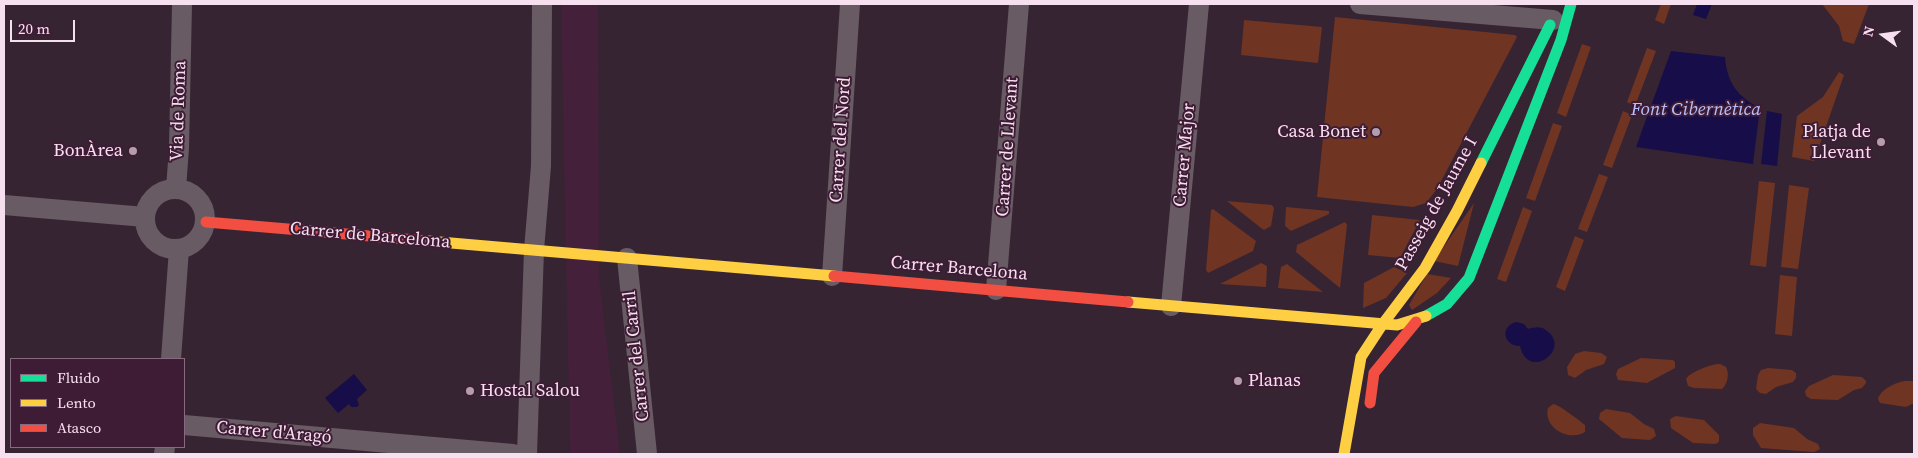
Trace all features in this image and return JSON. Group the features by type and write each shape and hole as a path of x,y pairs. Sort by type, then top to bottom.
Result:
{"street":[{"name":"Via de Roma","path":"176,188 179,148 182,4"},
{"path":"527,454 534,250 541,166 542,4"},
{"name":"Carrer del Nord","path":"832,276 850,4"},
{"name":"Carrer de Llevant","path":"996,290 1019,4"},
{"name":"Carrer Major","path":"1171,306 1200,4"},
{"path":"1360,4 1548,22"},
{"path":"1382,324 1397,326 1416,322 1438,312 1453,299 1469,278 1561,40 1571,4"},
{"path":"1518,115 1552,49 1553,31 1548,22"},
{"path":"1384,303 1396,295 1430,237 1518,73 1548,22"},
{"name":"Passeig de Jaume I","path":"1344,454 1361,357 1382,324 1425,268 1457,211 1548,22"},
{"path":"176,188 186,190 194,195 201,203 205,212 206,222 204,230 194,243 179,249 162,246 154,241 146,226 145,217 147,208 152,200 159,194 176,188"},
{"path":"1480,249 1486,204"},
{"path":"4,205 145,217"},
{"name":"Carrer de Barcelona","path":"206,222 534,250"},
{"path":"171,358 179,249"},
{"name":"Carrer Barcelona","path":"534,250 1382,324"},
{"name":"Carrer del Carril","path":"627,258 647,454"},
{"path":"1323,319 1371,311"},
{"path":"1368,418 1374,373 1416,322"},
{"path":"1356,386 1362,411 1356,450 1359,454"},
{"name":"Carrer d'Aragó","path":"185,425 513,454"}],"shaded area":[{"path":"561,4 598,4 599,278 620,454 570,454"},
{"path":"1661,4 1671,4 1664,24 1655,20"},
{"path":"1822,4 1869,4 1854,44 1843,41 1839,26"},
{"path":"1335,17 1515,35 1517,37 1437,189 1426,203 1413,207 1317,197"},
{"path":"1244,20 1322,27 1318,63 1241,55"},
{"path":"1582,44 1591,47 1566,117 1557,113"},
{"path":"1647,48 1656,51 1635,106 1627,102"},
{"path":"1839,72 1844,75 1814,161 1792,157 1797,116 1823,97"},
{"path":"1623,111 1632,115 1612,168 1603,165"},
{"path":"1553,123 1562,126 1535,201 1526,198"},
{"path":"1599,174 1608,177 1587,232 1578,229"},
{"path":"1759,181 1775,183 1766,267 1750,265"},
{"path":"1789,185 1809,188 1798,269 1781,267"},
{"path":"1227,201 1272,205 1274,208 1271,226 1264,230"},
{"path":"1474,203 1458,266 1434,261"},
{"path":"1286,207 1329,211 1329,214 1291,231 1285,226"},
{"path":"1523,207 1532,211 1506,282 1497,279"},
{"path":"1213,209 1256,241 1253,251 1208,273 1206,270 1211,210"},
{"path":"1372,215 1420,220 1400,258 1368,255"},
{"path":"1345,222 1347,225 1340,288 1296,252 1297,245"},
{"path":"1575,236 1584,240 1565,291 1556,287"},
{"path":"1261,263 1267,266 1266,287 1220,284"},
{"path":"1287,264 1323,292 1278,288 1281,267"},
{"path":"1394,267 1407,273 1386,298 1363,308 1364,283"},
{"path":"1427,274 1451,278 1437,293 1412,310 1409,305"},
{"path":"1780,275 1797,277 1792,336 1775,334"},
{"path":"1584,351 1601,353 1607,357 1604,364 1586,370 1575,378 1568,375 1567,367 1575,354"},
{"path":"1641,358 1673,360 1675,368 1647,383 1618,380 1616,374 1618,369"},
{"path":"1720,364 1726,367 1728,373 1727,382 1722,389 1688,386 1686,379 1688,376 1706,367"},
{"path":"1768,368 1792,370 1796,373 1796,378 1793,382 1776,387 1766,394 1760,393 1756,389 1758,375 1761,370"},
{"path":"1833,375 1862,377 1866,383 1862,388 1854,390 1838,400 1811,399 1806,396 1805,391 1809,386"},
{"path":"1905,381 1914,381 1914,403 1906,407 1880,403 1879,396 1885,390"},
{"path":"1553,404 1564,409 1585,425 1585,432 1579,435 1565,434 1553,427 1547,415 1548,408"},
{"path":"1606,409 1630,413 1654,429 1656,436 1650,440 1622,438 1599,419 1600,413"},
{"path":"1676,416 1704,420 1719,435 1719,442 1715,444 1693,443 1671,428 1670,419"},
{"path":"1760,423 1794,428 1807,439 1818,444 1820,449 1814,452 1761,448 1753,435 1753,428"}],"water":[{"path":"1697,4 1712,4 1706,19 1693,15"},
{"name":"Font Cibernètica","path":"1671,51 1725,57 1728,74 1735,88 1752,104 1760,108 1753,164 1636,147"},
{"path":"1767,111 1782,114 1777,166 1761,164"},
{"path":"1516,322 1524,324 1528,329 1543,328 1553,338 1554,346 1552,353 1546,359 1539,362 1531,361 1524,356 1520,346 1510,343 1506,336 1507,327"},
{"path":"354,374 367,390 357,399 359,405 357,407 351,407 349,404 338,413 325,398"}],"traffic: fast":[{"path":"1426,316 1447,304 1469,278 1561,40 1571,4"},
{"path":"1481,163 1550,25"}],"traffic: slow":[{"path":"1344,454 1361,357 1382,325 1425,268 1481,163"},
{"path":"428,241 834,276"},
{"path":"1128,302 1397,325 1426,316"}],"traffic: jam":[{"path":"206,222 428,241"},
{"path":"834,276 1128,302"},
{"path":"1370,403 1374,373 1416,322"}],"place":[{"name":"Casa Bonet","path":"1376,132"},
{"name":"Platja de Llevant","path":"1881,142"},
{"name":"BonÀrea","path":"133,151"},
{"name":"Planas","path":"1238,381"},
{"name":"Hostal Salou","path":"470,391"}]}
